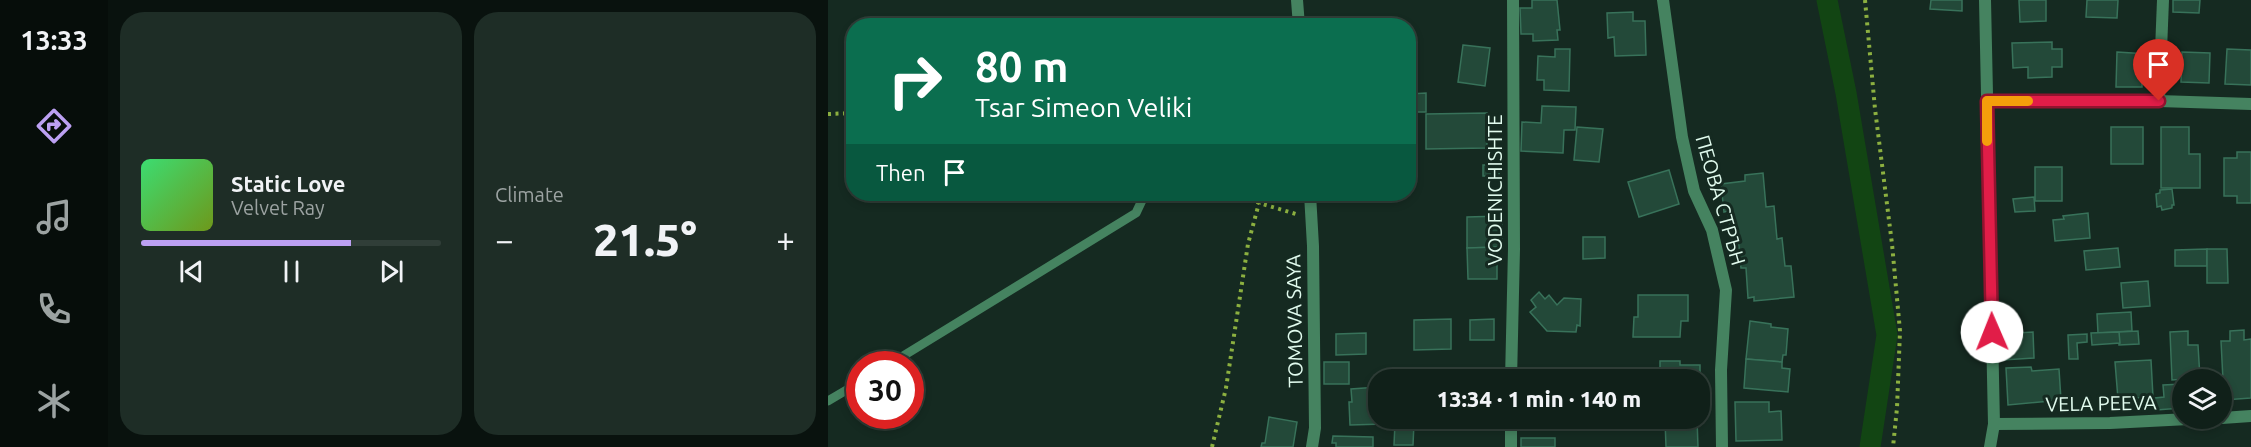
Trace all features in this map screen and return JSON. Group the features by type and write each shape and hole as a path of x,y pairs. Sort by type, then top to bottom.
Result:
{"street":[{"path":"1297,0 1298,18"},
{"name":"VODENICHISHTE","path":"1511,369 1514,249 1513,0"},
{"name":"ПЕОВА СТРЪН","path":"1663,0 1682,137 1694,191 1713,230 1726,291 1721,370 1722,447"},
{"path":"1985,0 1994,424 1990,447"},
{"path":"2159,101 2163,0"},
{"path":"1987,101 2159,101 2251,104"},
{"name":"TOMOVA SAYA","path":"1310,201 1315,428 1312,447"},
{"path":"2232,417 2251,416"},
{"name":"VELA PEEVA","path":"1994,424 2172,420"},
{"path":"1511,429 1511,447"}],"lane":[{"path":"911,351 1136,213 1142,201"},
{"path":"828,401 846,390"}],"path":[{"path":"1865,0 1900,331 1893,447"},
{"path":"828,114 846,113"},
{"path":"1256,201 1298,215"},
{"path":"1212,447 1226,388 1248,244 1259,203"}],"building":[{"path":"1532,0 1557,0 1560,30 1557,30 1558,40 1533,41 1533,34 1521,34 1520,8 1532,8"},
{"path":"1931,0 1962,0 1962,11 1930,9"},
{"path":"2019,0 2046,0 2046,21 2020,22"},
{"path":"2087,0 2118,0 2117,18 2086,17"},
{"path":"2173,0 2200,0 2199,13 2173,12"},
{"path":"1633,12 1633,21 1645,21 1646,55 1615,56 1614,37 1608,38 1607,13"},
{"path":"2052,42 2052,49 2062,49 2062,67 2052,67 2052,77 2028,78 2028,67 2013,68 2012,43"},
{"path":"1463,45 1490,48 1485,86 1458,82"},
{"path":"1555,49 1570,49 1569,91 1544,90 1544,80 1537,80 1538,56 1555,57"},
{"path":"2227,49 2251,50 2251,85 2225,84"},
{"path":"2117,52 2148,54 2148,72 2142,72 2142,87 2116,87"},
{"path":"2182,52 2210,53 2209,83 2181,82"},
{"path":"1426,93 1426,112 1416,112 1416,94"},
{"path":"1542,106 1576,107 1575,130 1564,130 1563,153 1521,151 1522,122 1541,123"},
{"path":"1487,113 1487,148 1426,149 1426,114"},
{"path":"1577,127 1603,129 1599,162 1574,160"},
{"path":"2111,127 2143,127 2143,164 2111,164"},
{"path":"2161,127 2189,127 2189,154 2200,154 2200,188 2161,188"},
{"path":"2237,152 2251,152 2251,203 2237,203 2237,196 2224,196 2224,158 2237,158"},
{"path":"1483,165 1499,165 1499,176 1483,176"},
{"path":"2035,167 2062,167 2062,201 2035,201"},
{"path":"1669,170 1679,204 1639,217 1628,182"},
{"path":"1763,173 1766,207 1774,206 1777,239 1782,238 1785,266 1791,266 1794,297 1754,301 1754,297 1748,298 1746,268 1741,268 1738,238 1731,239 1728,211 1724,212 1721,184 1745,181 1745,175"},
{"path":"2172,189 2174,205 2172,208 2162,210 2161,206 2157,207 2156,194 2160,193 2160,190"},
{"path":"2034,197 2035,211 2015,212 2013,199"},
{"path":"2088,213 2090,238 2055,241 2053,220 2064,219 2063,216"},
{"path":"1502,216 1502,247 1467,248 1467,217"},
{"path":"1583,237 1605,237 1605,258 1583,259"},
{"path":"1497,247 1497,279 1468,279 1467,248"},
{"path":"2118,248 2120,267 2086,270 2084,251"},
{"path":"2207,249 2207,266 2175,266 2175,250"},
{"path":"2207,249 2227,249 2228,283 2207,283"},
{"path":"2148,281 2150,306 2123,308 2121,283"},
{"path":"1539,292 1545,299 1549,295 1557,305 1564,298 1581,299 1580,326 1577,325 1576,332 1547,331 1530,312 1536,307 1531,300"},
{"path":"1638,295 1688,295 1688,321 1681,321 1680,337 1633,337 1634,317 1638,317"},
{"path":"2131,312 2132,331 2098,333 2097,314"},
{"path":"1451,319 1451,349 1414,350 1414,320"},
{"path":"1494,319 1494,340 1470,340 1470,320"},
{"path":"1750,321 1788,329 1786,355 1783,355 1782,362 1746,359"},
{"path":"2244,330 2244,340 2251,339 2251,398 2232,399 2232,369 2222,369 2221,341 2230,341 2230,331"},
{"path":"2138,331 2139,344 2119,345 2119,332"},
{"path":"2188,331 2188,345 2198,345 2199,369 2172,369 2172,380 2170,332"},
{"path":"2033,332 2034,358 2003,360 2001,334"},
{"path":"2119,332 2120,343 2092,345 2091,333"},
{"path":"1366,333 1366,354 1336,355 1336,334"},
{"path":"2087,334 2087,342 2077,343 2078,359 2069,359 2068,335"},
{"path":"1746,359 1782,362 1782,368 1790,369 1788,392 1744,388"},
{"path":"2151,360 2153,397 2118,399 2115,362"},
{"path":"1660,361 1680,361 1680,365 1700,365 1700,369 1660,369"},
{"path":"1324,362 1349,362 1349,384 1324,384"},
{"path":"2031,367 2032,371 2059,369 2061,400 2008,405 2006,368"},
{"path":"2163,385 2172,385 2172,409 2156,410 2155,398 2164,397"},
{"path":"1368,388 1368,424 1350,425 1351,389"},
{"path":"1735,402 1769,402 1769,412 1781,411 1782,440 1736,441"},
{"path":"1269,417 1297,422 1293,447 1261,447 1262,443 1265,443"},
{"path":"1395,429 1414,429 1413,445 1394,445"},
{"path":"1665,429 1697,429 1698,447 1666,447"},
{"path":"1333,436 1373,437 1373,447 1336,447 1336,443 1332,443"},
{"path":"1521,438 1555,438 1555,447 1521,447"}],"waterway":[{"path":"1827,0 1846,93 1887,335 1870,447"}],"slow traffic":[{"path":"1987,141 1987,101 2028,101"}],"route":[{"path":"1992,332 1987,101 2159,101"}]}
